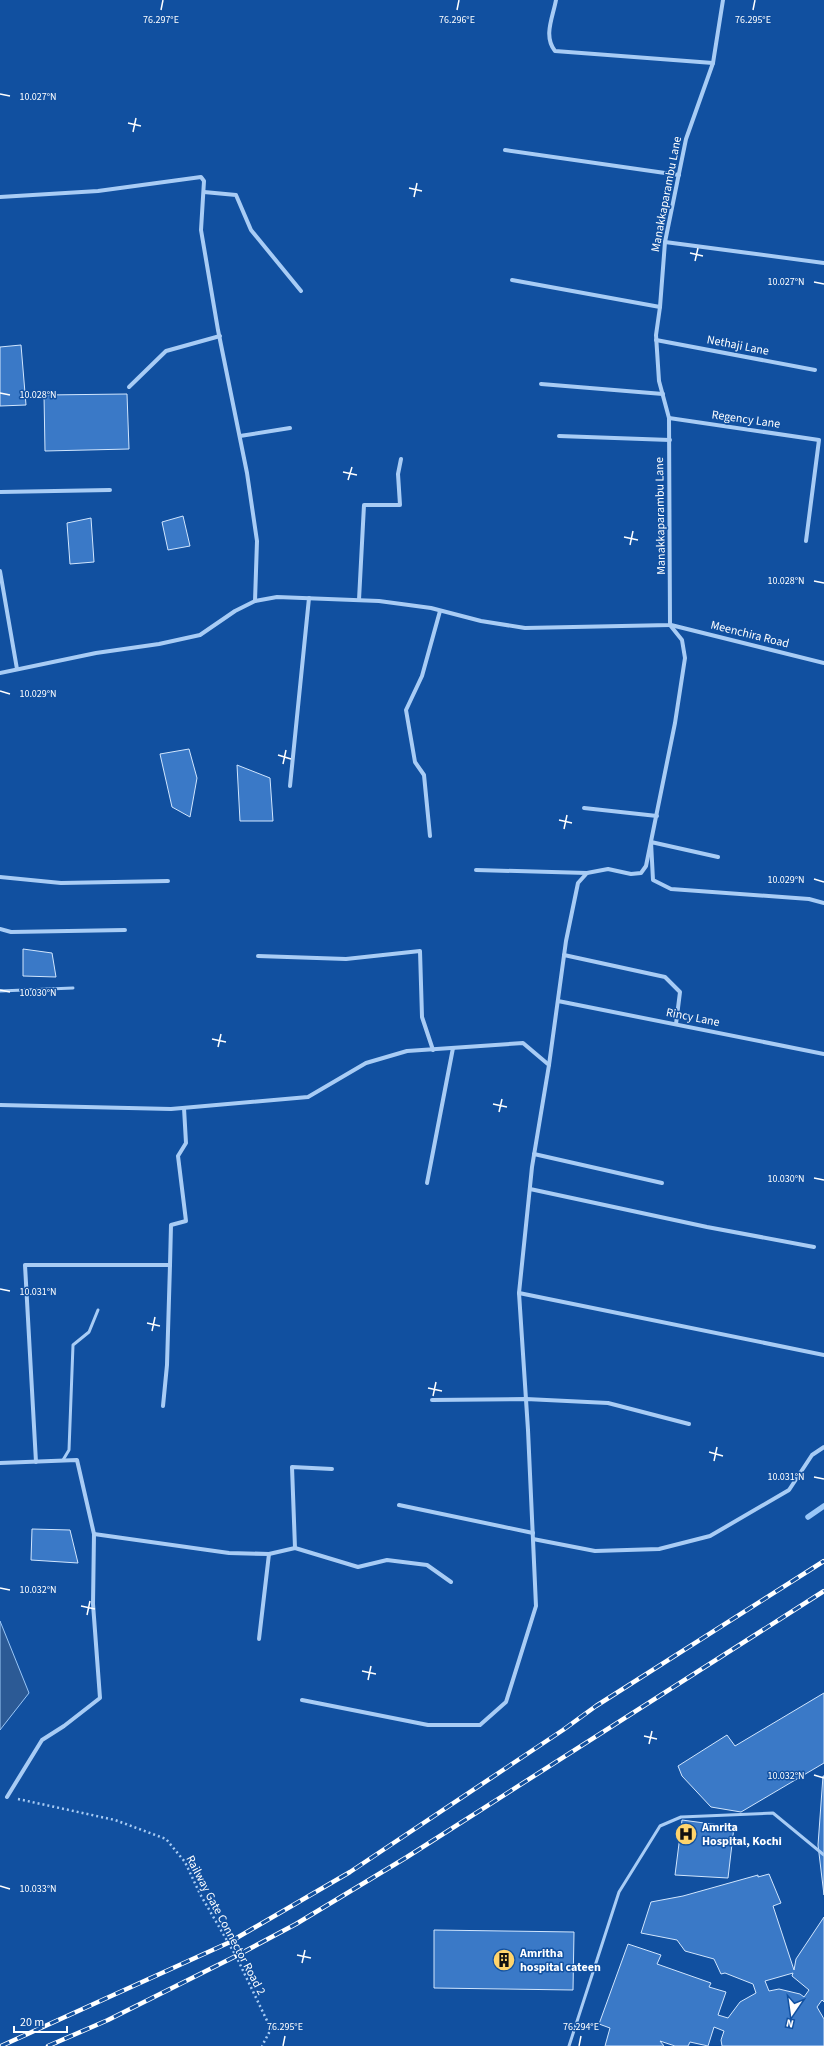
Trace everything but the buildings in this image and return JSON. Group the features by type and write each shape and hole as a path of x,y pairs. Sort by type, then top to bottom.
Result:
{"street":[{"path":"556,0 548,37 550,44 555,50 713,63"},
{"name":"Manakkaparambu Lane","path":"670,625 670,418 659,381 656,340 665,242 686,139 713,63 723,0"},
{"path":"505,150 679,175"},
{"path":"0,197 98,190 201,177 204,181 201,230 247,473 257,541 255,601"},
{"path":"204,192 236,195 251,230 301,291"},
{"path":"665,242 824,263"},
{"path":"512,280 660,307"},
{"path":"129,387 166,351 220,336"},
{"name":"Nethaji Lane","path":"656,340 815,370"},
{"path":"541,384 663,394"},
{"name":"Regency Lane","path":"670,418 819,440 806,541"},
{"path":"240,436 290,428"},
{"path":"559,436 670,440"},
{"path":"359,600 364,505 400,505 398,474 401,459"},
{"path":"0,492 110,490"},
{"path":"0,571 17,669"},
{"name":"Meenchira Road","path":"0,673 96,652 159,644 200,635 235,611 255,601 277,596 379,601 440,611 481,621 525,628 670,625 824,662"},
{"path":"290,786 309,598"},
{"path":"430,836 424,775 415,762 406,710 422,676 440,611"},
{"path":"476,870 587,873 608,869 631,874 641,872 646,866 675,723 685,658 682,640 670,625"},
{"path":"584,808 656,816"},
{"path":"651,842 718,857"},
{"path":"651,842 653,880 671,889 809,899 824,903"},
{"path":"302,1700 428,1725 480,1725 506,1702 536,1606 526,1399 519,1293 534,1154 549,1065 564,955 578,883 587,873"},
{"path":"0,877 61,883 168,881"},
{"path":"0,929 11,932 125,930"},
{"path":"258,956 346,959 420,951 422,1017 433,1050"},
{"path":"564,955 665,977 680,992 676,1024"},
{"name":"Rincy Lane","path":"558,1001 824,1054"},
{"path":"0,1105 184,1108 308,1097 366,1063 407,1051 523,1043 549,1065"},
{"path":"427,1183 453,1048"},
{"path":"163,1406 168,1365 171,1225 186,1221 178,1156 186,1143 184,1108"},
{"path":"534,1154 662,1183"},
{"path":"530,1189 707,1227 814,1247"},
{"path":"36,1462 24,1265 170,1265"},
{"path":"519,1293 824,1354"},
{"path":"432,1400 526,1399 608,1403 689,1424"},
{"path":"533,1539 595,1551 659,1549 710,1536 789,1490 812,1455 824,1447"},
{"path":"0,1463 77,1460 94,1534 93,1604 100,1698 64,1726 42,1740 7,1797"},
{"path":"295,1548 292,1467 332,1469"},
{"path":"399,1506 533,1534"},
{"path":"94,1534 229,1553 269,1554 295,1548 358,1567 387,1560 427,1565 450,1582"},
{"path":"259,1639 269,1554"}],"lane":[{"path":"0,990 73,988"},
{"path":"63,1460 69,1450 73,1345 89,1332 98,1310"},
{"path":"569,2046 619,1892 660,1826 681,1817 773,1813 824,1855"}],"path":[{"name":"Railway Gate Connector Road 2","path":"7,1797 115,1820 166,1839 185,1862 200,1894 236,1956 271,2029 262,2046"}],"water":[{"path":"0,1621 29,1693 0,1730"}],"waterway":[{"path":"808,1517 824,1506"}],"railway":[{"path":"1,2046 228,1943 350,1872 563,1730 596,1706 824,1561"},
{"path":"48,2046 108,2020 236,1956 296,1924 407,1857 824,1591"}],"place":[{"name":"Amrita Hospital, Kochi","path":"686,1834"},
{"name":"Amritha hospital cateen","path":"504,1960"}]}
